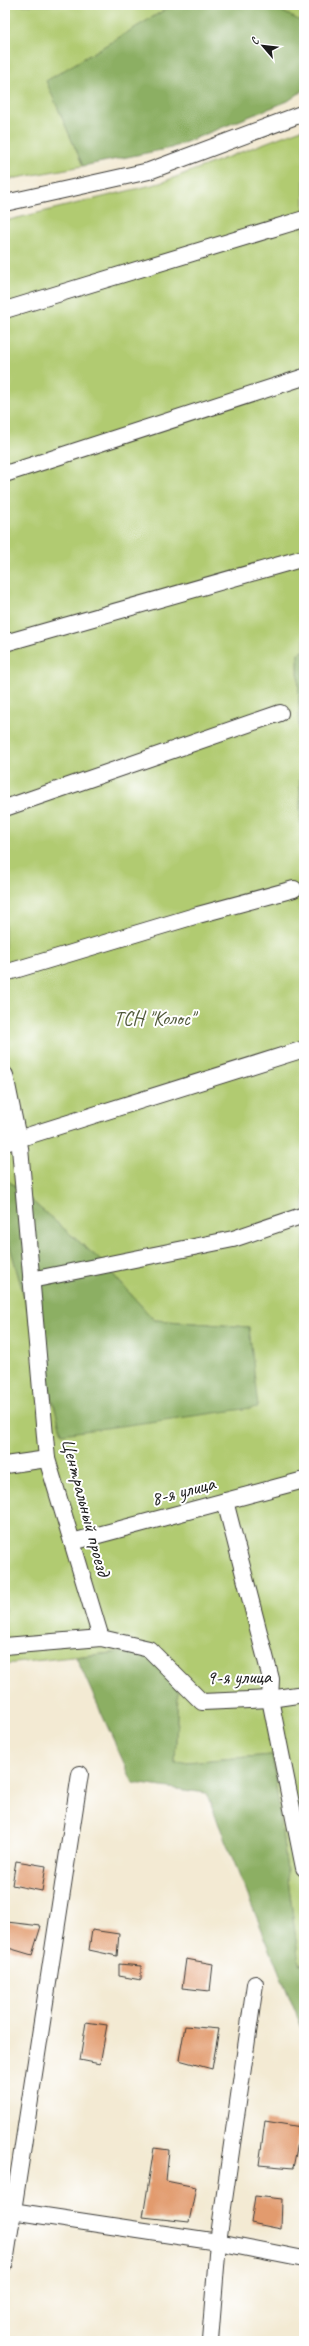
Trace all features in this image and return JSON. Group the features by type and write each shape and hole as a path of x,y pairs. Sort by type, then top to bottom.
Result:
{"street":[{"path":"5,203 149,171 304,113"},
{"path":"5,310 304,219"},
{"path":"5,474 304,377"},
{"path":"5,643 304,558"},
{"path":"5,808 280,713"},
{"path":"5,973 198,915 294,889"},
{"path":"12,1140 304,1049"},
{"name":"Центральный проезд","path":"5,1075 12,1140 31,1280 47,1459 101,1638"},
{"path":"31,1280 233,1239 304,1215"},
{"path":"5,1465 47,1459"},
{"name":"8-я улица","path":"72,1542 304,1480"},
{"path":"225,1501 271,1679 270,1699 304,1868"},
{"name":"9-я улица","path":"5,1646 101,1638 149,1649 202,1702 270,1699 304,1694"},
{"path":"5,2263 10,2211 80,1774"},
{"path":"210,2341 218,2242 255,1984"},
{"path":"10,2211 218,2242 304,2259"}],"green space":[{"path":"5,5 173,5 47,81 83,166 5,180"},
{"path":"173,5 270,5 304,23 304,90 288,101 171,148 83,166 46,81"},
{"path":"270,5 304,5 304,23"},
{"name":"ТСН \"Колос\"","path":"304,128 304,651 298,653 301,857 304,857 304,1963 299,1964 272,1755 175,1763 178,1692 149,1649 5,1664 5,1228 62,1434 249,1327 154,1320 99,1259 5,1178 5,221 160,183"},
{"path":"304,651 304,857 301,857 298,653"},
{"path":"5,1178 99,1259 154,1320 249,1327 258,1407 62,1434 5,1228"},
{"path":"149,1649 178,1692 175,1763 272,1755 299,1964 304,1963 304,2033 206,1793 133,1783 76,1657"}],"building":[{"path":"16,1861 46,1866 42,1891 12,1885"},
{"path":"7,1922 41,1926 32,1955 5,1947"},
{"path":"92,1930 119,1934 117,1956 89,1950"},
{"path":"186,1959 213,1964 210,1991 182,1988"},
{"path":"119,1964 141,1966 141,1980 119,1976"},
{"path":"86,2022 107,2025 100,2064 80,2060"},
{"path":"185,2026 219,2029 212,2069 179,2060"},
{"path":"265,2121 301,2127 293,2168 259,2165"},
{"path":"154,2148 169,2150 166,2181 196,2187 189,2222 143,2217"},
{"path":"255,2196 282,2199 281,2229 251,2223"}]}
